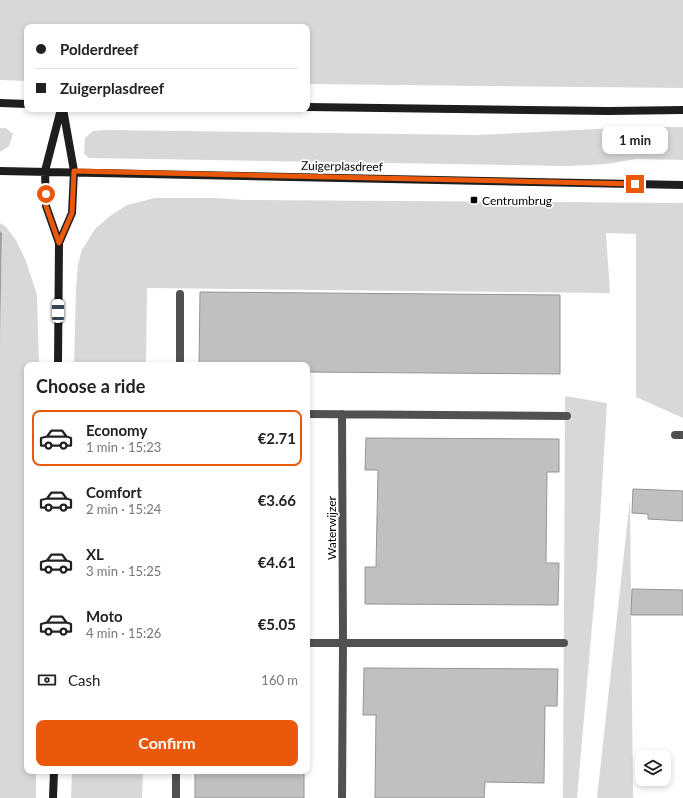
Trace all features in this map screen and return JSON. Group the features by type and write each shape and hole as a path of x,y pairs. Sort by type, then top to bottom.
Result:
{"main road":[{"path":"0,103 24,104"},
{"path":"310,107 608,111 683,110"},
{"path":"58,362 59,243 46,206 45,171 61,112"},
{"path":"59,243 72,213 74,171 63,112"},
{"name":"Zuigerplasdreef","path":"0,171 74,171 683,185"},
{"path":"53,798 54,774"}],"street":[{"path":"180,294 180,362"},
{"path":"310,414 567,416"},
{"name":"Waterwijzer","path":"342,414 342,798"},
{"path":"310,643 564,643"},
{"path":"176,774 176,798"}],"shaded area":[{"path":"0,0 683,0 683,88 310,84 310,24 24,24 24,81 0,80"},
{"path":"637,127 683,127 683,160 636,159 607,164 568,166 89,158 84,154 85,138 93,131 105,130 478,135"},
{"path":"0,128 6,128 13,134 9,146 0,152"},
{"path":"155,198 683,203 683,418 636,397 636,234 606,233 610,293 147,288 146,362 74,362 76,288 78,264 82,250 95,229 110,216 127,205"},
{"path":"0,223 6,227 16,240 26,261 37,295 39,362 24,362 24,774 36,774 36,798 0,798 0,348 2,233 0,231"},
{"path":"0,231 2,233 0,348"},
{"path":"565,396 607,403 597,569 577,798 563,798"},
{"path":"630,499 634,798 597,798"},
{"path":"72,774 143,774 142,798 71,798"}],"building":[{"path":"200,292 560,295 560,374 310,372 310,362 199,362"},
{"path":"366,438 559,439 559,472 547,472 546,563 559,563 558,605 365,604 365,567 376,567 378,470 365,470"},
{"path":"633,489 683,491 683,521 648,519 648,514 632,513"},
{"path":"632,589 683,590 683,615 631,615"},
{"path":"364,668 558,669 557,706 545,706 544,783 485,782 484,798 375,798 376,715 363,715"},
{"path":"195,774 304,774 304,798 195,798"}],"place":[{"name":"Centrumbrug","path":"474,200"}],"route":[{"path":"46,194 46,206 59,243 72,213 74,171 635,184"}]}
